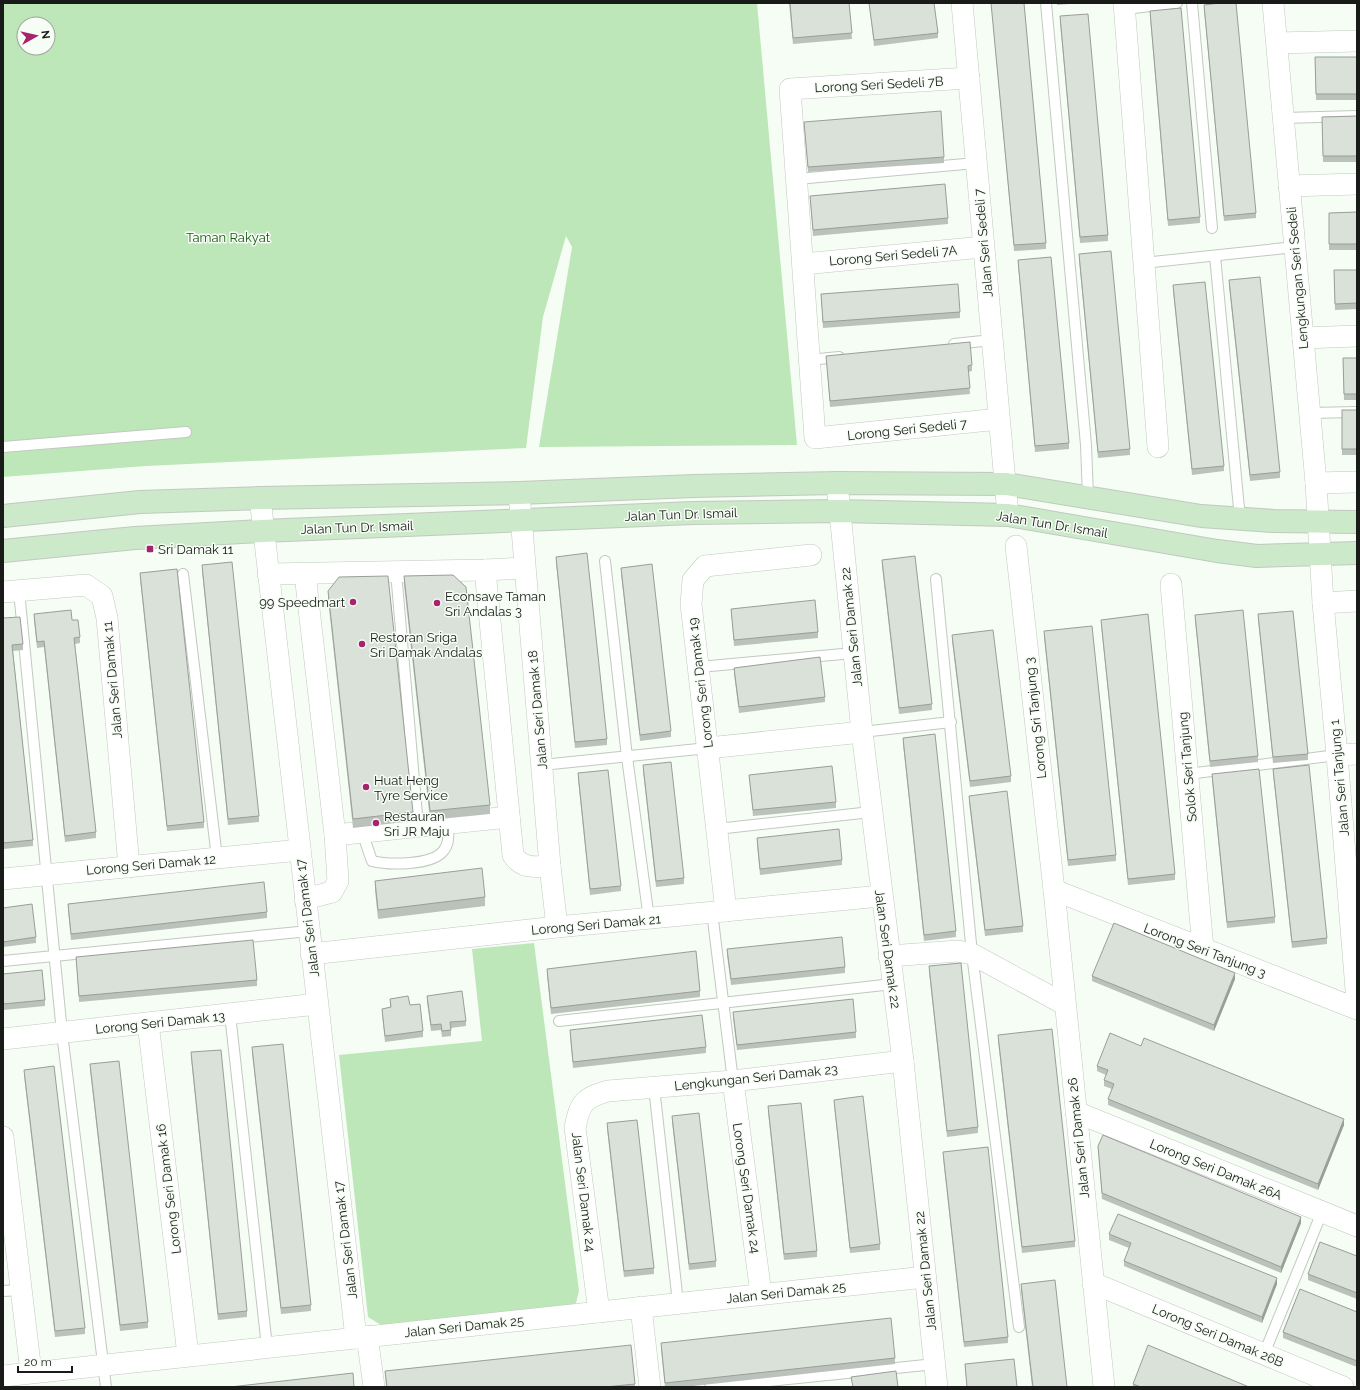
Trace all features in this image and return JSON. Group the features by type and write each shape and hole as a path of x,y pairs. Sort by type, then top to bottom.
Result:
{"street":[{"name":"Jalan Seri Sedeli 7","path":"962,3 998,419 1006,484 1008,515"},
{"name":"Lengkungan Seri Sedeli","path":"1274,3 1316,483 1320,554"},
{"path":"1124,6 1158,447"},
{"path":"1277,44 1357,41"},
{"name":"Lorong Seri Sedeli 7B","path":"797,179 790,89 969,78"},
{"path":"797,179 809,360"},
{"path":"1289,186 1357,184"},
{"name":"Lorong Seri Sedeli 7A","path":"802,264 983,247"},
{"path":"1303,338 1357,336"},
{"name":"Lorong Seri Sedeli 7","path":"809,360 814,438 998,419"},
{"path":"1316,483 1357,482"},
{"name":"Jalan Tun Dr. Ismail","path":"3,516 140,502 260,498 519,494 694,486 837,483 1006,484 1202,516 1240,519 1357,522"},
{"name":"Jalan Seri Damak 22","path":"837,483 862,732 881,896 903,1061 937,1387"},
{"name":"Jalan Seri Damak 18","path":"519,494 550,866 557,927"},
{"name":"Jalan Seri Damak 17","path":"260,498 262,531 317,1004 362,1337 374,1387"},
{"name":"Jalan Tun Dr. Ismail","path":"3,551 135,538 262,531 693,513 839,511 1008,515 1257,556 1357,553"},
{"name":"Lorong Sri Tanjung 3","path":"1016,546 1054,890"},
{"name":"Lorong Seri Damak 19","path":"719,911 717,828 691,604 693,580 705,566 811,554"},
{"name":"Jalan Seri Tanjung 1","path":"1320,554 1323,603 1347,755 1357,1002"},
{"path":"268,574 524,568"},
{"path":"485,570 513,855 518,862 526,866 550,866"},
{"path":"305,574 335,835 338,881 332,892 305,899"},
{"name":"Solok Seri Tanjung","path":"1171,584 1203,949"},
{"name":"Jalan Seri Damak 11","path":"11,591 86,585 102,596 107,618 129,867"},
{"path":"1323,603 1357,601"},
{"path":"708,748 862,732"},
{"path":"335,835 509,817"},
{"name":"Lorong Seri Damak 12","path":"3,879 300,850"},
{"name":"Lorong Seri Tanjung 3","path":"1054,890 1357,1009"},
{"name":"Jalan Seri Damak 26","path":"1054,890 1064,1004 1104,1387"},
{"name":"Lorong Seri Damak 21","path":"312,954 557,927 881,896"},
{"path":"889,956 958,951 972,954 1064,1004"},
{"name":"Lorong Seri Damak 13","path":"3,1039 317,1004"},
{"name":"Lorong Seri Damak 16","path":"148,1023 188,1356"},
{"name":"Lengkungan Seri Damak 23","path":"608,1091 733,1081 903,1061"},
{"name":"Lorong Seri Damak 24","path":"733,1081 761,1294"},
{"name":"Jalan Seri Damak 24","path":"599,1312 575,1128 579,1109 591,1096 608,1091"},
{"name":"Lorong Seri Damak 26A","path":"1076,1112 1357,1226"},
{"path":"3,1137 12,1290 31,1372"},
{"name":"Jalan Seri Damak 25","path":"3,1376 925,1277"},
{"name":"Lorong Seri Damak 26B","path":"1093,1283 1343,1387"},
{"path":"641,1307 650,1387"}],"lane":[{"path":"1046,3 1086,445 1088,497"},
{"path":"1124,6 1177,3"},
{"path":"1192,3 1212,228"},
{"path":"1283,118 1357,116"},
{"path":"797,179 976,163"},
{"path":"1144,264 1295,247"},
{"path":"1215,256 1240,519"},
{"path":"944,345 992,340"},
{"path":"809,360 849,356"},
{"path":"1310,413 1357,412"},
{"path":"3,447 186,432"},
{"path":"605,561 627,757 649,919"},
{"path":"396,572 418,826"},
{"path":"182,574 216,858"},
{"path":"936,579 951,722 972,954 1019,1327"},
{"path":"11,591 47,874 62,1033 106,1387"},
{"path":"699,667 854,653"},
{"path":"862,732 951,722"},
{"path":"542,765 708,748"},
{"path":"1188,774 1347,755"},
{"path":"717,828 871,812"},
{"path":"362,832 372,861 383,864 409,863 429,859 443,852 448,842 448,823"},
{"path":"719,911 723,1003 733,1081"},
{"path":"3,961 309,931"},
{"path":"559,1021 893,984"},
{"path":"230,1014 267,1347"},
{"path":"654,1087 678,1303"},
{"path":"1264,1354 1322,1212"},
{"path":"710,1387 935,1364"}],"green space":[{"name":"Taman Rakyat","path":"3,3 757,3 797,445 539,447 572,247 566,236 543,317 526,448 146,466 3,477"},
{"path":"534,943 579,1291 576,1303 563,1310 402,1327 381,1325 368,1317 339,1055 482,1041 472,949"}],"building":[{"path":"790,3 849,3 852,33 793,38"},
{"path":"869,3 934,3 938,33 874,40"},
{"path":"991,3 1024,3 1046,243 1014,245"},
{"path":"1236,3 1256,213 1224,216 1204,5"},
{"path":"1181,8 1200,217 1168,220 1150,11"},
{"path":"1088,14 1108,235 1080,237 1060,16"},
{"path":"1315,57 1357,57 1357,94 1316,94"},
{"path":"941,111 944,157 808,167 804,122"},
{"path":"1357,116 1357,156 1323,156 1322,117"},
{"path":"945,184 948,218 813,230 810,196"},
{"path":"1357,212 1357,244 1329,244 1329,213"},
{"path":"1111,251 1130,449 1098,452 1079,254"},
{"path":"1051,257 1069,443 1035,446 1018,260"},
{"path":"1334,270 1357,270 1357,303 1335,304"},
{"path":"1260,277 1280,472 1250,475 1229,280"},
{"path":"1205,282 1224,466 1192,469 1173,285"},
{"path":"958,284 960,312 823,322 821,294"},
{"path":"970,342 972,365 968,366 970,388 830,401 826,356"},
{"path":"1343,358 1357,358 1357,394 1344,394"},
{"path":"1342,410 1357,410 1357,449 1342,449"},
{"path":"587,553 607,739 575,742 556,557"},
{"path":"915,556 932,704 899,708 882,560"},
{"path":"232,562 259,816 228,819 202,565"},
{"path":"652,564 671,731 640,735 621,568"},
{"path":"177,569 204,822 167,826 140,573"},
{"path":"453,575 466,587 490,805 430,811 404,576"},
{"path":"388,576 413,812 353,819 328,591 339,577"},
{"path":"815,600 818,632 734,640 731,609"},
{"path":"71,610 72,620 78,620 80,637 74,638 96,832 65,836 44,641 37,642 34,614"},
{"path":"1243,610 1258,756 1210,761 1195,615"},
{"path":"1293,611 1308,754 1273,757 1258,614"},
{"path":"1148,614 1175,874 1128,879 1101,620"},
{"path":"20,617 23,644 12,645 33,840 3,843 3,618"},
{"path":"1092,626 1116,855 1068,860 1044,631"},
{"path":"993,630 1011,776 970,781 952,635"},
{"path":"820,657 825,697 739,707 734,668"},
{"path":"935,734 956,931 924,935 903,738"},
{"path":"671,762 684,878 656,881 643,765"},
{"path":"1309,765 1327,938 1292,942 1273,769"},
{"path":"832,766 836,802 753,810 749,775"},
{"path":"1259,769 1275,917 1227,922 1212,774"},
{"path":"608,770 621,886 590,889 578,773"},
{"path":"1007,791 1023,926 985,930 969,796"},
{"path":"839,829 842,860 760,869 757,838"},
{"path":"482,868 485,897 378,910 375,881"},
{"path":"264,882 267,912 71,934 68,904"},
{"path":"32,904 36,937 3,942 3,908"},
{"path":"1114,923 1235,973 1214,1025 1092,976"},
{"path":"842,937 845,967 731,979 727,949"},
{"path":"253,940 257,980 79,996 76,957"},
{"path":"696,951 700,991 551,1008 547,969"},
{"path":"961,963 978,1127 947,1131 929,966"},
{"path":"42,970 45,1000 3,1004 3,974"},
{"path":"462,991 466,1021 450,1022 451,1030 442,1031 441,1024 431,1025 427,996"},
{"path":"408,996 410,1005 420,1004 423,1031 385,1036 382,1009 391,1007 390,999"},
{"path":"853,999 856,1032 737,1045 733,1012"},
{"path":"702,1015 706,1047 573,1062 570,1030"},
{"path":"1052,1029 1075,1241 1022,1247 998,1035"},
{"path":"1110,1033 1141,1046 1144,1038 1344,1119 1318,1184 1108,1099 1114,1084 1104,1080 1108,1070 1097,1066"},
{"path":"283,1044 311,1305 281,1308 252,1047"},
{"path":"221,1050 247,1311 218,1314 191,1052"},
{"path":"119,1061 148,1322 120,1325 90,1064"},
{"path":"54,1066 85,1328 55,1331 24,1070"},
{"path":"863,1096 880,1244 850,1248 834,1100"},
{"path":"801,1103 817,1251 784,1254 768,1106"},
{"path":"699,1113 716,1261 689,1264 672,1116"},
{"path":"637,1120 654,1268 624,1271 607,1123"},
{"path":"1103,1135 1301,1217 1281,1267 1102,1193 1098,1146"},
{"path":"988,1147 1008,1337 964,1342 943,1152"},
{"path":"1118,1214 1277,1278 1262,1317 1124,1261 1131,1243 1109,1234"},
{"path":"1320,1242 1357,1256 1357,1293 1308,1274"},
{"path":"1055,1280 1067,1387 1033,1387 1021,1284"},
{"path":"1300,1289 1357,1312 1357,1361 1283,1332"},
{"path":"891,1318 895,1358 665,1383 661,1343"},
{"path":"631,1345 635,1384 605,1387 387,1387 385,1371"},
{"path":"1148,1345 1249,1387 1141,1387 1133,1384"},
{"path":"1014,1359 1017,1387 967,1387 965,1364"},
{"path":"896,1371 898,1387 853,1387 851,1377"},
{"path":"353,1373 354,1387 230,1387"}],"place":[{"name":"Sri Damak 11","path":"150,549"},
{"name":"99 Speedmart","path":"353,602"},
{"name":"Econsave Taman Sri Andalas 3","path":"437,603"},
{"name":"Restoran Sriga Sri Damak Andalas","path":"362,644"},
{"name":"Huat Heng Tyre Service","path":"366,787"},
{"name":"Restauran Sri JR Maju","path":"376,823"}]}
